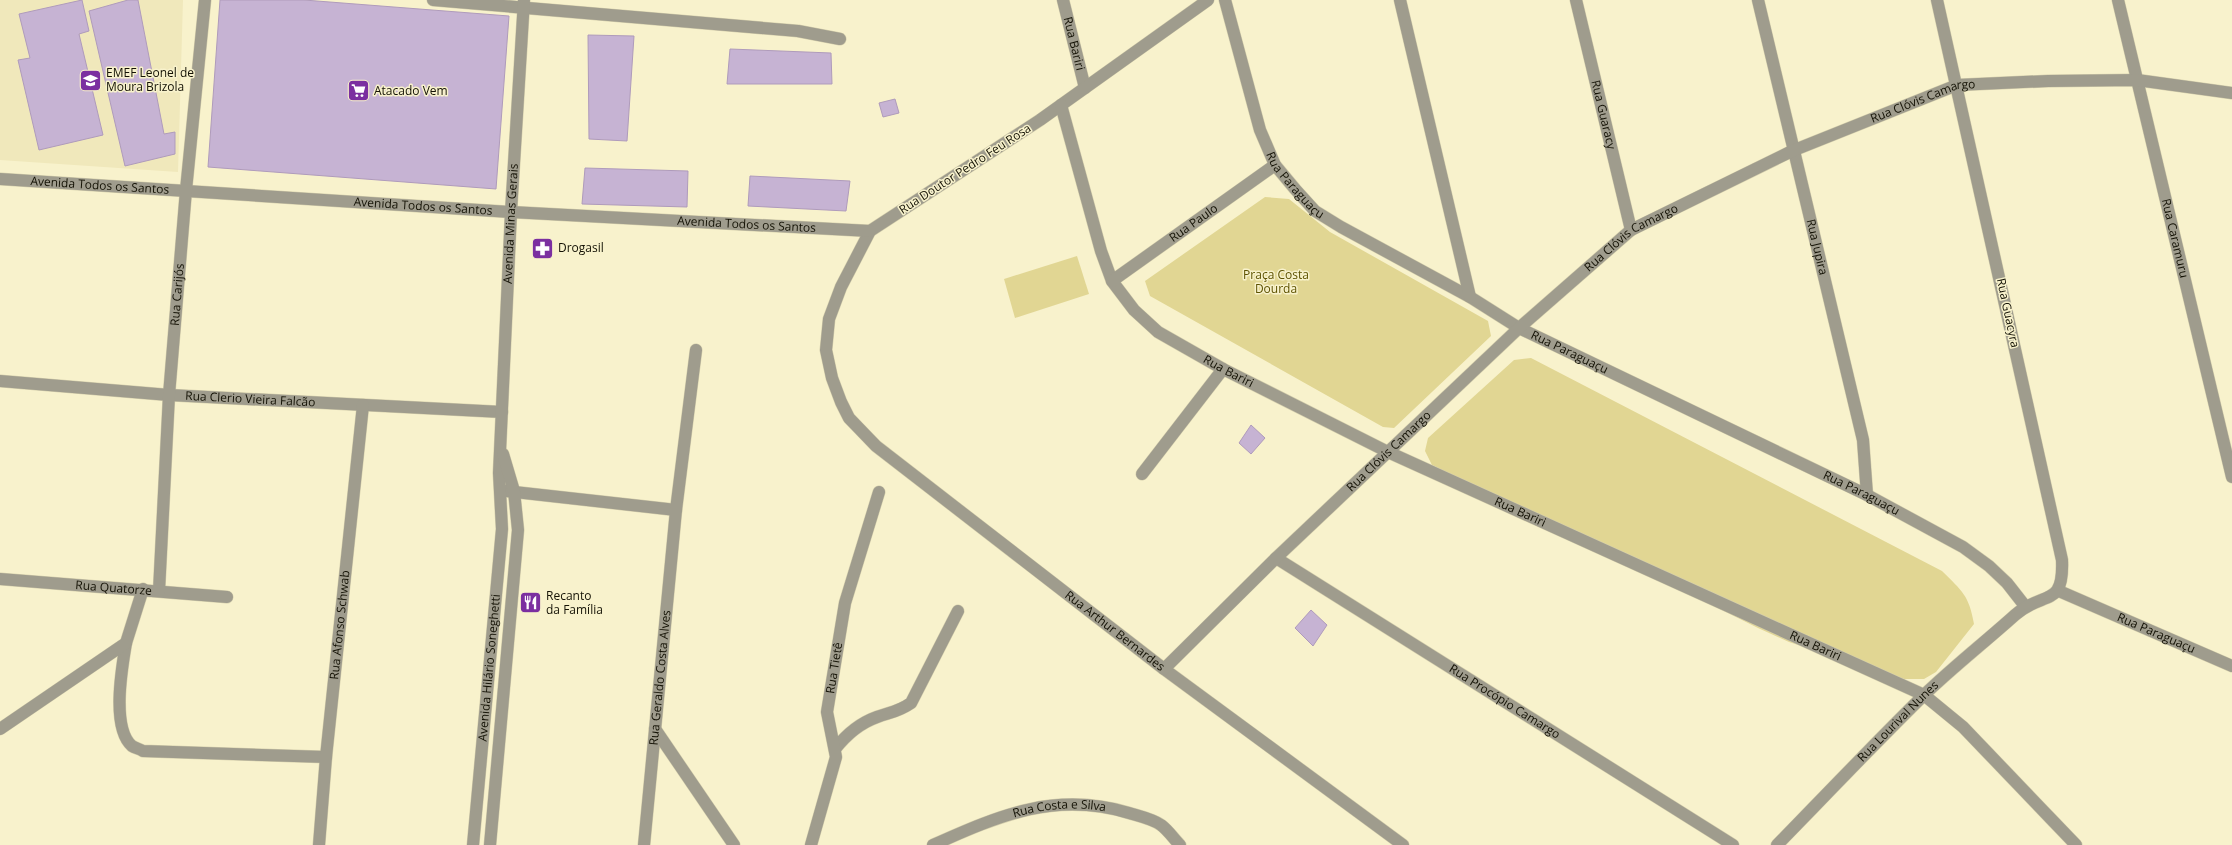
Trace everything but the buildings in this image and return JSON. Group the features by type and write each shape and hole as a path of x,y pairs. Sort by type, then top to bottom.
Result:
{"street":[{"name":"Rua Carijós","path":"159,591 169,395 186,190 206,0"},
{"path":"433,0 524,4 798,31 840,39"},
{"name":"Rua Bariri","path":"1063,0 1085,88"},
{"name":"Rua Doutor Pedro Feu Rosa","path":"841,402 832,378 826,350 829,319 841,287 870,231 1061,106 1208,0"},
{"name":"Rua Paraguaçu","path":"1225,0 1260,130 1275,165 1315,211 1470,297 1519,328 1866,495 1963,547 2007,583 2025,606"},
{"path":"1400,0 1470,297"},
{"name":"Rua Guaracy","path":"1576,0 1631,230"},
{"name":"Rua Jupira","path":"1758,0 1792,151 1862,440 1866,495"},
{"name":"Rua Guacyra","path":"1937,0 2062,560 2063,579 2059,591"},
{"name":"Rua Caramuru","path":"2118,0 2232,477"},
{"name":"Avenida Minas Gerais","path":"501,490 500,448 511,212 524,4"},
{"name":"Rua Clóvis Camargo","path":"1164,669 1276,558 1519,328 1631,230 1792,151 1957,85 2048,81 2137,80 2232,93"},
{"name":"Rua Bariri","path":"1061,106 1101,251 1112,281 1134,310 1158,332 1223,369 1388,452 1924,695 1963,727 2076,845"},
{"name":"Rua Paulo","path":"1112,281 1275,165"},
{"name":"Avenida Todos os Santos","path":"0,179 511,212 870,231"},
{"name":"Rua Geraldo Costa Alves","path":"644,845 676,510 696,350"},
{"path":"1142,474 1223,369"},
{"name":"Rua Clerio Vieira Falcão","path":"0,381 169,395 502,412"},
{"name":"Rua Arthur Bernardes","path":"841,402 849,418 876,446 1164,669 1403,845"},
{"name":"Rua Afonso Schwab","path":"319,845 326,758 363,405"},
{"name":"Avenida Minas Gerais","path":"500,448 514,491"},
{"path":"501,490 676,510"},
{"name":"Avenida Hilário Soneghetti","path":"473,845 502,529 501,490"},
{"name":"Avenida Hilário Soneghetti","path":"490,845 518,530 514,491"},
{"name":"Rua Tietê","path":"811,845 836,757 827,712 845,603 879,492"},
{"name":"Rua Procópio Camargo","path":"1276,558 1733,845"},
{"name":"Rua Quatorze","path":"0,579 143,589 227,597"},
{"path":"143,589 126,643 120,688 120,718 127,740 133,747 143,751 326,758"},
{"path":"2025,606 2049,597 2059,591"},
{"name":"Rua Paraguaçu","path":"2059,591 2232,666"},
{"name":"Rua Lourival Nunes","path":"1777,845 1924,695 2025,606"},
{"path":"835,749 847,734 876,717 897,712 911,703 958,611"},
{"path":"0,729 126,643"},
{"path":"655,729 734,845"},
{"name":"Rua Costa e Silva","path":"933,845 1019,811 1063,804 1105,806 1143,818 1160,824 1180,845"}],"shaded area":[{"name":"EMEF Leonel de Moura Brizola","path":"0,0 183,0 178,172 0,160"}],"green space":[{"name":"Praça Costa Dourda","path":"1265,197 1289,199 1330,232 1488,321 1491,336 1394,428 1383,427 1150,296 1145,281"},
{"path":"1077,256 1089,294 1015,318 1004,279"},
{"path":"1531,358 1942,571 1964,594 1970,606 1974,624 1936,672 1924,679 1904,679 1789,642 1758,628 1432,465 1425,451 1428,438 1514,360"}],"place":[{"name":"EMEF Leonel de Moura Brizola","path":"90,80"},
{"name":"Atacado Vem","path":"358,91"},
{"name":"Drogasil","path":"542,248"},
{"name":"Recanto da Família","path":"530,603"}]}
